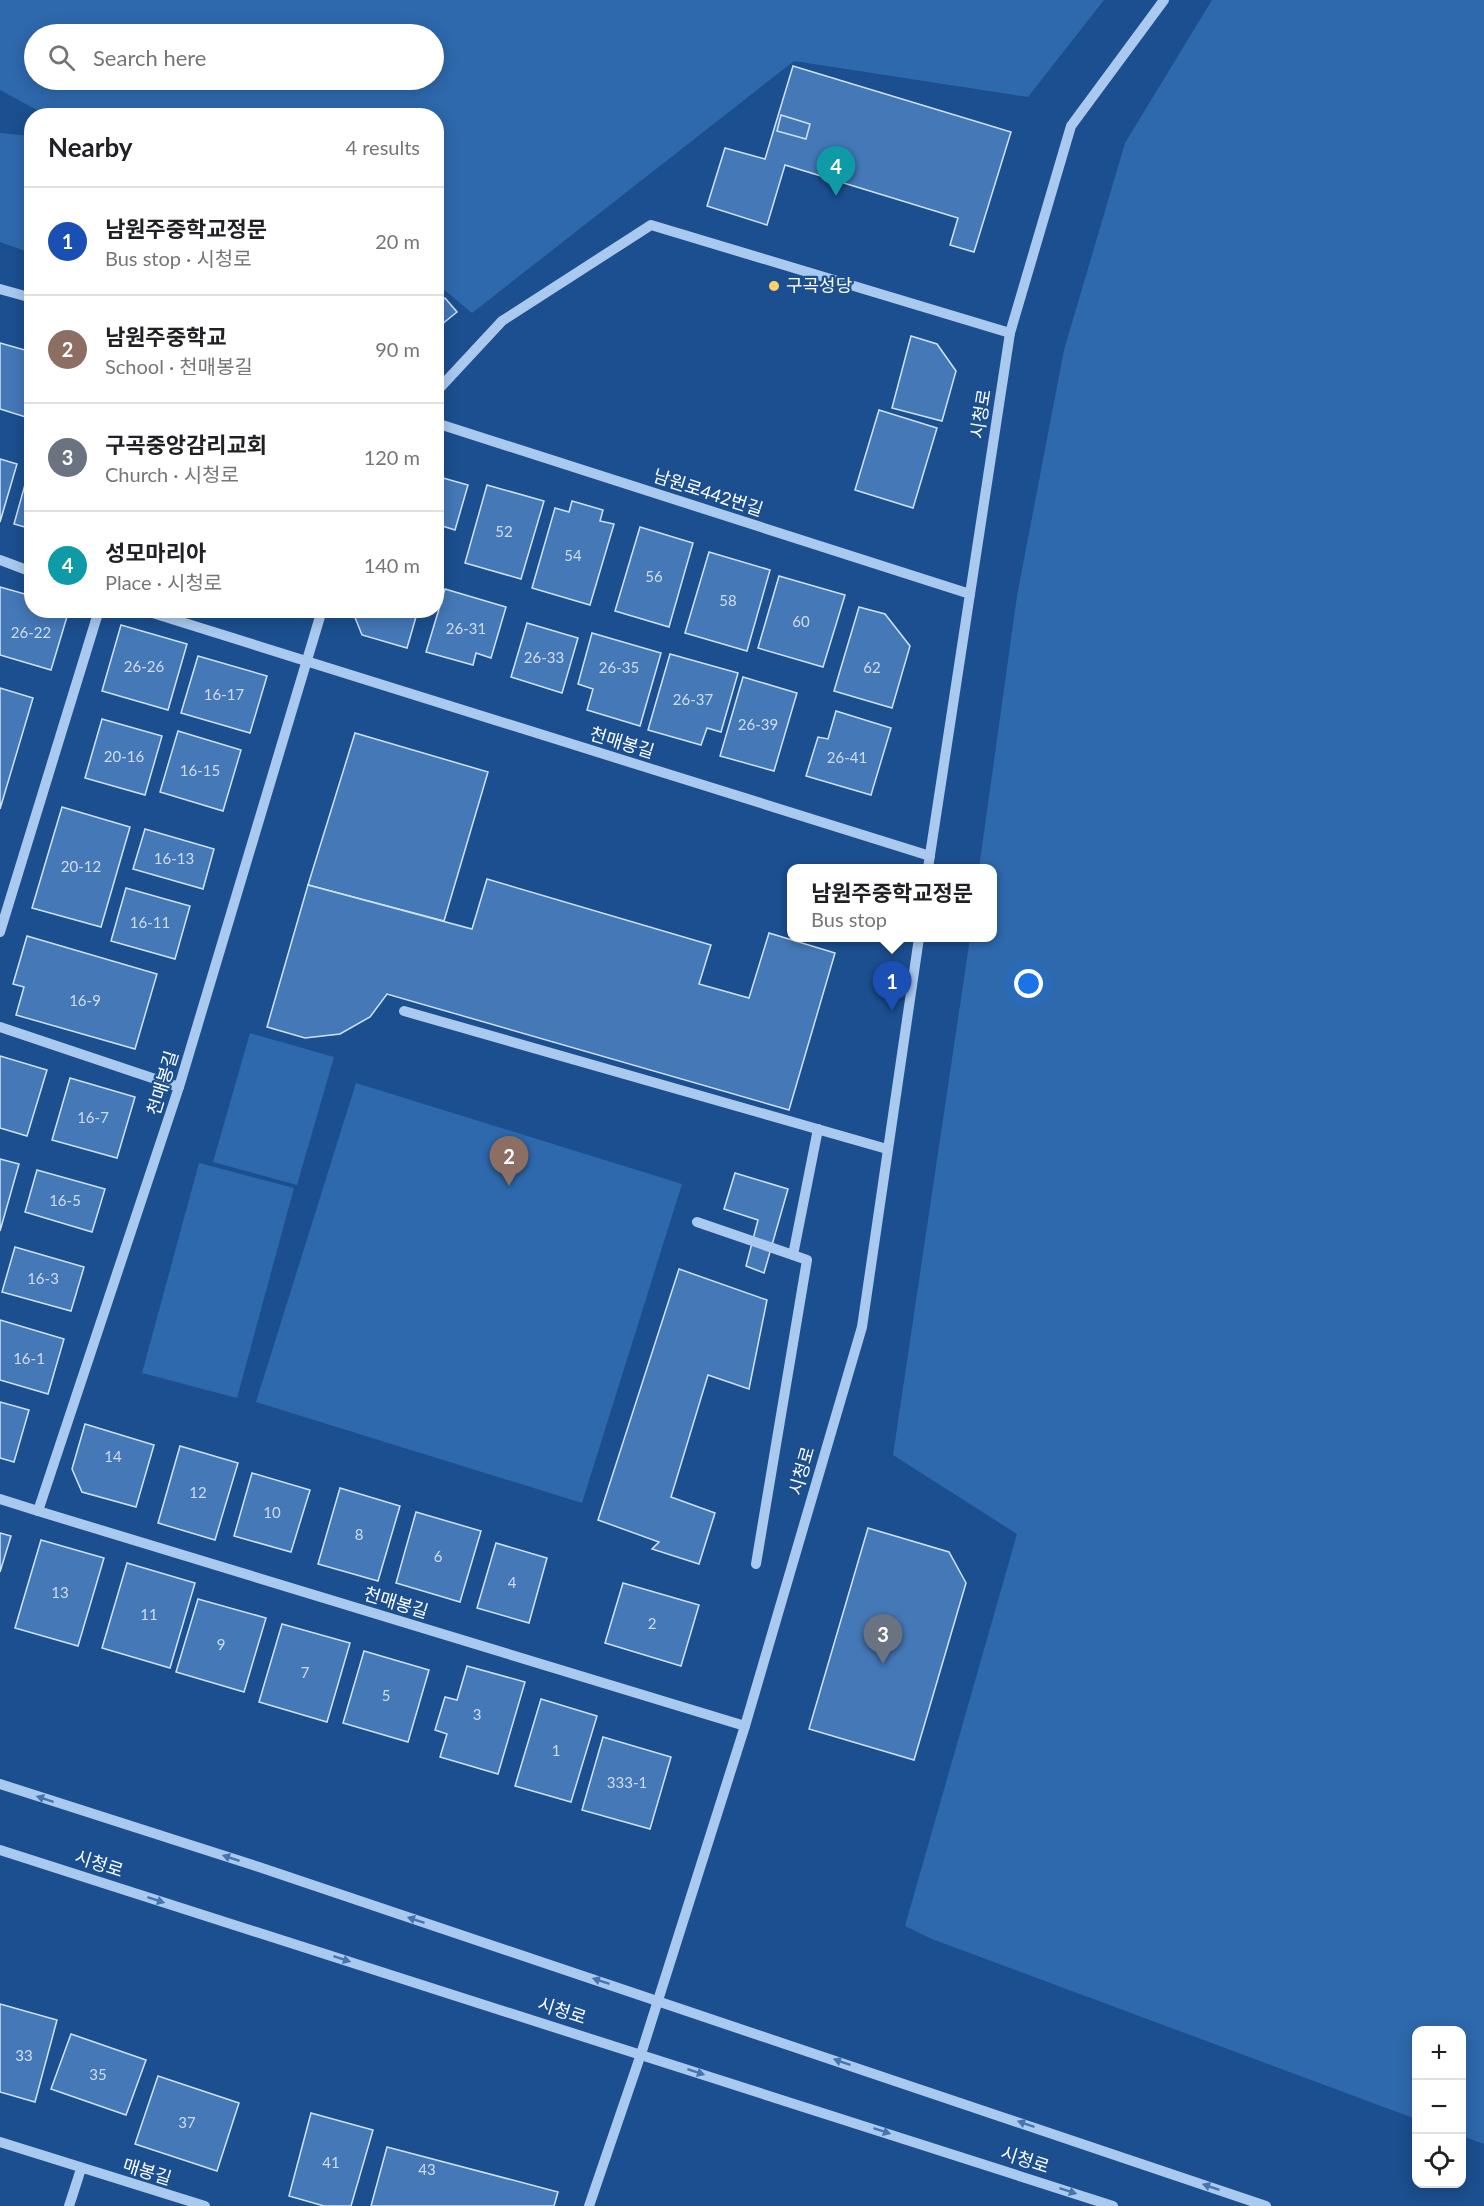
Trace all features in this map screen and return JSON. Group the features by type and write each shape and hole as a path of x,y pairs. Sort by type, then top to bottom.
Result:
{"street":[{"name":"시청로","path":"929,864 1010,333 1071,126 1164,0"},
{"path":"444,383 502,321 651,225 1010,333"},
{"path":"0,289 24,296"},
{"name":"남원로442번길","path":"444,426 970,594"},
{"path":"0,560 24,569"},
{"path":"0,932 97,618"},
{"name":"천매봉길","path":"169,618 930,856"},
{"name":"천매봉길","path":"38,1511 179,1087 319,618"},
{"name":"시청로","path":"657,2000 745,1726 862,1327 918,942"},
{"path":"404,1011 887,1149"},
{"path":"0,1027 179,1087"},
{"path":"793,1255 818,1129"},
{"path":"697,1222 807,1260 756,1564"},
{"name":"천매봉길","path":"0,1499 745,1726"},
{"name":"시청로","path":"0,1784 259,1867 1266,2206"},
{"name":"시청로","path":"0,1850 1113,2206"},
{"path":"589,2206 657,2000"},
{"name":"매봉길","path":"0,2142 205,2206"},
{"path":"69,2206 81,2169"}],"shaded area":[{"path":"0,0 1104,0 1028,97 794,61 472,313 444,290 444,108 33,108 0,90"},
{"path":"1212,0 1484,0 1484,2144 1466,2137 1466,2026 1412,2026 1412,2118 932,1939 905,1926 1017,1534 893,1455 969,942 997,942 997,864 980,864 1017,596 1064,350 1125,143"},
{"path":"0,133 24,135 24,251 0,242"},
{"path":"250,1033 334,1057 297,1185 213,1162"},
{"path":"356,1083 682,1184 582,1503 256,1402"},
{"path":"199,1163 294,1188 237,1398 142,1373"}],"building":[{"path":"793,66 1011,132 974,252 950,245 958,218 785,165 767,225 707,206 725,148 765,159"},
{"path":"781,115 810,124 806,139 777,131"},
{"path":"444,299 457,312 444,323"},
{"path":"911,336 937,344 956,371 942,421 892,408"},
{"path":"0,343 24,350 24,416 0,409"},
{"path":"879,410 937,428 913,508 855,490"},
{"path":"0,459 17,464 0,522"},
{"path":"444,478 468,485 455,530 444,527"},
{"path":"487,485 544,501 521,579 465,563"},
{"path":"24,488 24,527 14,524"},
{"path":"572,501 603,510 600,521 614,524 590,605 532,588 555,508 569,512"},
{"path":"640,527 693,543 669,627 615,611"},
{"path":"709,552 770,570 747,651 685,633"},
{"path":"779,576 845,595 823,667 758,648"},
{"path":"0,587 24,594 24,618 67,618 51,670 0,655"},
{"path":"445,589 506,607 491,658 476,653 473,665 426,652 436,618 444,618"},
{"path":"859,607 885,614 910,646 892,708 834,691"},
{"path":"355,618 416,618 407,648 362,635"},
{"path":"527,623 578,638 562,693 511,677"},
{"path":"121,625 187,644 168,710 102,691"},
{"path":"592,633 661,653 640,726 587,710 593,689 578,684"},
{"path":"670,654 738,673 721,732 707,728 701,745 648,730"},
{"path":"198,656 267,676 250,733 181,713"},
{"path":"743,677 797,693 774,771 720,756"},
{"path":"0,688 33,698 0,809"},
{"path":"836,711 891,728 871,795 806,776 818,737 828,739"},
{"path":"102,719 162,736 145,795 85,778"},
{"path":"178,731 241,750 223,811 160,792"},
{"path":"355,733 488,772 444,921 308,885"},
{"path":"62,807 130,827 101,927 32,908"},
{"path":"145,829 214,849 203,889 133,869"},
{"path":"487,879 711,945 699,984 749,998 769,933 787,938 787,942 799,942 835,953 789,1110 387,994 370,1017 340,1034 305,1038 267,1027 308,885 472,929"},
{"path":"126,888 190,906 175,959 111,941"},
{"path":"27,936 157,974 135,1049 16,1015 24,987 13,984"},
{"path":"0,1056 47,1070 27,1136 0,1128"},
{"path":"70,1078 135,1097 117,1158 52,1140"},
{"path":"0,1159 19,1164 0,1231"},
{"path":"37,1170 105,1189 92,1232 25,1212"},
{"path":"735,1173 788,1189 764,1273 746,1266 758,1220 724,1209"},
{"path":"15,1247 84,1267 71,1311 2,1292"},
{"path":"679,1269 767,1300 749,1389 708,1375 671,1497 715,1513 699,1564 652,1549 659,1542 598,1520"},
{"path":"0,1320 64,1339 48,1394 0,1380"},
{"path":"0,1402 29,1410 14,1462 0,1458"},
{"path":"85,1424 154,1445 136,1507 82,1492 72,1469"},
{"path":"180,1446 238,1463 215,1540 158,1523"},
{"path":"252,1473 310,1490 291,1552 234,1536"},
{"path":"340,1488 400,1506 378,1581 318,1564"},
{"path":"416,1512 481,1531 460,1602 396,1583"},
{"path":"868,1528 949,1552 966,1583 914,1760 809,1729"},
{"path":"0,1533 11,1536 0,1572"},
{"path":"41,1540 104,1558 78,1646 15,1628"},
{"path":"496,1543 547,1558 529,1623 477,1608"},
{"path":"127,1563 195,1583 170,1668 102,1648"},
{"path":"623,1583 699,1605 681,1666 605,1643"},
{"path":"198,1599 266,1618 244,1692 176,1672"},
{"path":"282,1624 350,1643 327,1722 259,1702"},
{"path":"364,1651 429,1670 408,1742 343,1723"},
{"path":"467,1666 525,1682 498,1774 440,1757 447,1734 435,1730 445,1697 457,1700"},
{"path":"541,1699 597,1716 571,1802 515,1786"},
{"path":"603,1737 671,1757 650,1829 582,1810"},
{"path":"0,2004 57,2020 35,2102 0,2092"},
{"path":"71,2034 146,2060 126,2115 51,2089"},
{"path":"158,2076 239,2103 217,2171 135,2144"},
{"path":"311,2113 373,2130 351,2206 324,2206 289,2196"},
{"path":"387,2147 558,2192 554,2206 371,2206"}],"place":[{"name":"성모마리아","path":"836,196"},
{"name":"구곡성당","path":"774,286"},
{"name":"남원주중학교정문","path":"892,1011"},
{"name":"남원주중학교","path":"509,1186"},
{"name":"구곡중앙감리교회","path":"883,1664"}]}
